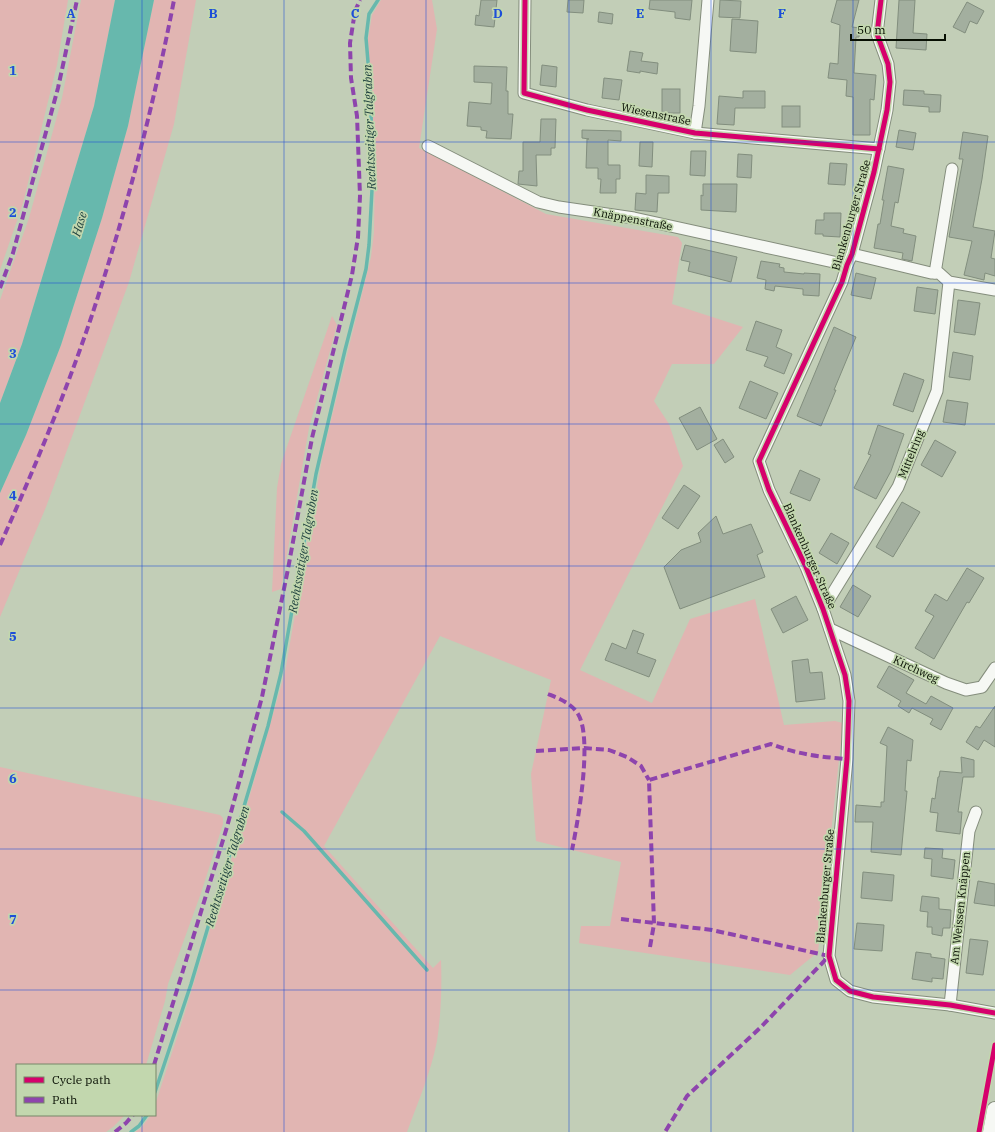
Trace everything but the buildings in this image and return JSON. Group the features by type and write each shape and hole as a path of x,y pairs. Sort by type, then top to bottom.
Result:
{"street":[{"name":"Wiesenstraße","path":"525,0 524,93 586,110 695,132 879,149"},
{"name":"Wiesenstraße","path":"695,132 699,106 708,0"},
{"name":"Blankenburger Straße","path":"881,0 877,34 888,64 890,82 887,110 879,149 852,254 842,282 759,461 769,490 806,567 823,609 845,675 848,701 847,759 829,956 836,980 850,991 873,997 950,1005 995,1013"},
{"name":"Knäppenstraße","path":"428,146 538,202 559,207 634,218 847,265"},
{"path":"935,273 952,169"},
{"path":"852,254 939,273 949,282 995,290"},
{"name":"Mittelring","path":"823,609 898,487 937,392 949,282"},
{"name":"Kirchweg","path":"830,629 946,683 966,690 982,687 995,668"},
{"name":"Am Weissen Knäppen","path":"950,1005 969,831 976,812"},
{"path":"991,1132 995,1110"}],"shaded area":[{"path":"0,0 68,0 57,65 23,203 0,270"},
{"path":"81,0 115,0 94,106 22,344 0,403 0,300 29,218 62,98"},
{"path":"154,0 196,0 174,124 129,282 46,507 0,617 0,493 26,435 61,345 102,218 128,126"},
{"path":"381,0 432,0 437,29 419,148 546,214 678,237 682,243 672,304 743,327 714,364 672,364 654,401 669,424 683,466 580,670 652,703 690,619 755,599 784,725 835,721 843,723 818,952 790,975 579,943 581,926 610,926 621,862 536,841 531,774 551,680 440,636 324,846 433,968 441,960 441,1001 437,1041 428,1076 407,1132 135,1132 141,1128 150,1116 156,1116 156,1102 234,851 285,672 323,453 371,257 374,232 375,159 368,39 372,15"},
{"path":"332,316 337,325 309,428 281,589 272,592 277,488 281,464"},
{"path":"0,767 220,815 223,818 223,824 201,893 168,984 165,1001 146,1064 16,1064 16,1116 124,1116 106,1132 0,1132"}],"water":[{"name":"Hase","path":"115,0 154,0 128,126 102,218 61,345 26,435 0,493 0,403 22,344 94,106"}],"waterway":[{"name":"Rechtsseitiger Talgraben","path":"156,1089 191,984 268,726 281,673 316,474 345,350 366,269 369,245 373,171 370,86 366,38 369,14 378,0"},
{"path":"282,812 304,831 427,970"},
{"name":"Rechtsseitiger Talgraben","path":"131,1132 139,1126 146,1116"}],"marked path":[{"path":"0,288 13,253 58,88 77,0"},
{"path":"0,545 59,406 103,282 137,162 157,81 174,0"},
{"path":"154,1064 227,827 262,697 288,569 312,438 352,275 358,237 360,196 357,116 351,78 350,43 355,11 360,0"},
{"path":"548,694 572,707 578,714 582,726 584,741 583,780 578,820 572,850"},
{"path":"650,947 654,924 649,780 771,744 808,754 847,759"},
{"path":"536,751 584,748 609,750 627,757 641,766 649,780"},
{"path":"621,919 712,930 829,956 761,1027 687,1096 665,1132"},
{"path":"115,1132 132,1116"}],"cycle path":[{"path":"525,0 524,93 587,110 695,133 879,149"},
{"path":"881,0 877,34 888,64 890,82 887,110 874,172 852,254 842,282 759,461 769,490 806,567 823,609 845,675 849,701 847,759 829,956 836,980 850,991 873,997 950,1005 995,1013"},
{"path":"979,1132 995,1045"}]}
